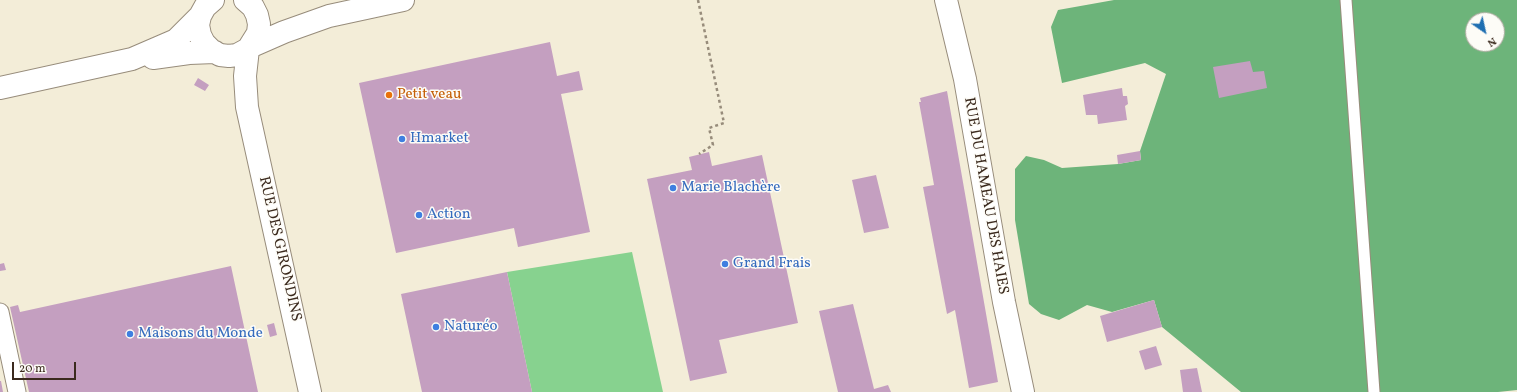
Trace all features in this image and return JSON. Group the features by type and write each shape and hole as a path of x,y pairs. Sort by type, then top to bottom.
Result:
{"street":[{"name":"RUE DU HAMEAU DES HAIES","path":"946,0 965,79 1005,308 1023,392"},
{"path":"0,88 132,59 217,54 237,55 284,32 329,16 389,1"},
{"path":"251,5 267,16 283,19 329,16"},
{"name":"RUE DES GIRONDINS","path":"251,5 259,29 250,48 245,76 247,107 310,392"},
{"path":"132,59 176,40 206,6"},
{"name":"RUE DES GIRONDINS","path":"206,6 198,25 201,39 207,47 217,54 233,74 247,107"},
{"path":"0,312 17,392"}],"lane":[{"path":"1346,0 1374,392"}],"path":[{"path":"698,0 724,123 709,128 713,145 699,154"}],"green space":[{"path":"1114,0 1517,0 1517,390 1498,392 1241,392 1162,327 1154,300 1112,312 1087,305 1059,320 1041,314 1029,304 1015,220 1015,169 1026,156 1044,160 1062,168 1118,164 1141,160 1140,151 1166,74 1145,63 1062,83 1051,27 1058,10"},
{"path":"632,252 663,392 532,392 507,272"}],"building":[{"path":"550,42 557,76 579,71 583,90 561,94 590,232 518,247 514,228 396,253 359,83"},
{"path":"1250,61 1253,72 1264,71 1267,88 1219,98 1213,67"},
{"path":"198,78 209,85 205,91 194,85"},
{"path":"1122,88 1123,96 1127,96 1128,104 1125,106 1127,120 1098,124 1097,115 1086,115 1083,95"},
{"path":"947,91 998,382 969,388 955,310 947,314 923,187 934,185 919,102 921,102 920,98"},
{"path":"1140,151 1141,160 1118,164 1117,155"},
{"name":"Grand Frais","path":"709,152 712,166 762,155 798,323 719,340 727,373 690,381 647,179 692,170 689,157"},
{"path":"876,175 889,228 864,233 852,180"},
{"path":"4,263 6,270 0,271 0,264"},
{"path":"231,266 258,392 29,392 10,307 18,305 20,312"},
{"path":"507,272 532,392 422,392 401,294"},
{"path":"1154,300 1162,327 1107,342 1100,316"},
{"path":"853,304 874,389 888,385 891,392 838,392 819,311"},
{"path":"274,323 277,335 270,337 267,325"},
{"path":"1156,346 1162,365 1145,370 1139,351"},
{"path":"1197,368 1202,392 1183,392 1180,370"},
{"path":"1,381 3,392 0,392"}],"place":[{"name":"Petit veau","path":"389,95"},
{"name":"Hmarket","path":"402,139"},
{"name":"Marie Blachère","path":"673,188"},
{"name":"Action","path":"419,215"},
{"name":"Grand Frais","path":"725,264"},
{"name":"Naturéo","path":"436,327"},
{"name":"Maisons du Monde","path":"130,334"}]}
